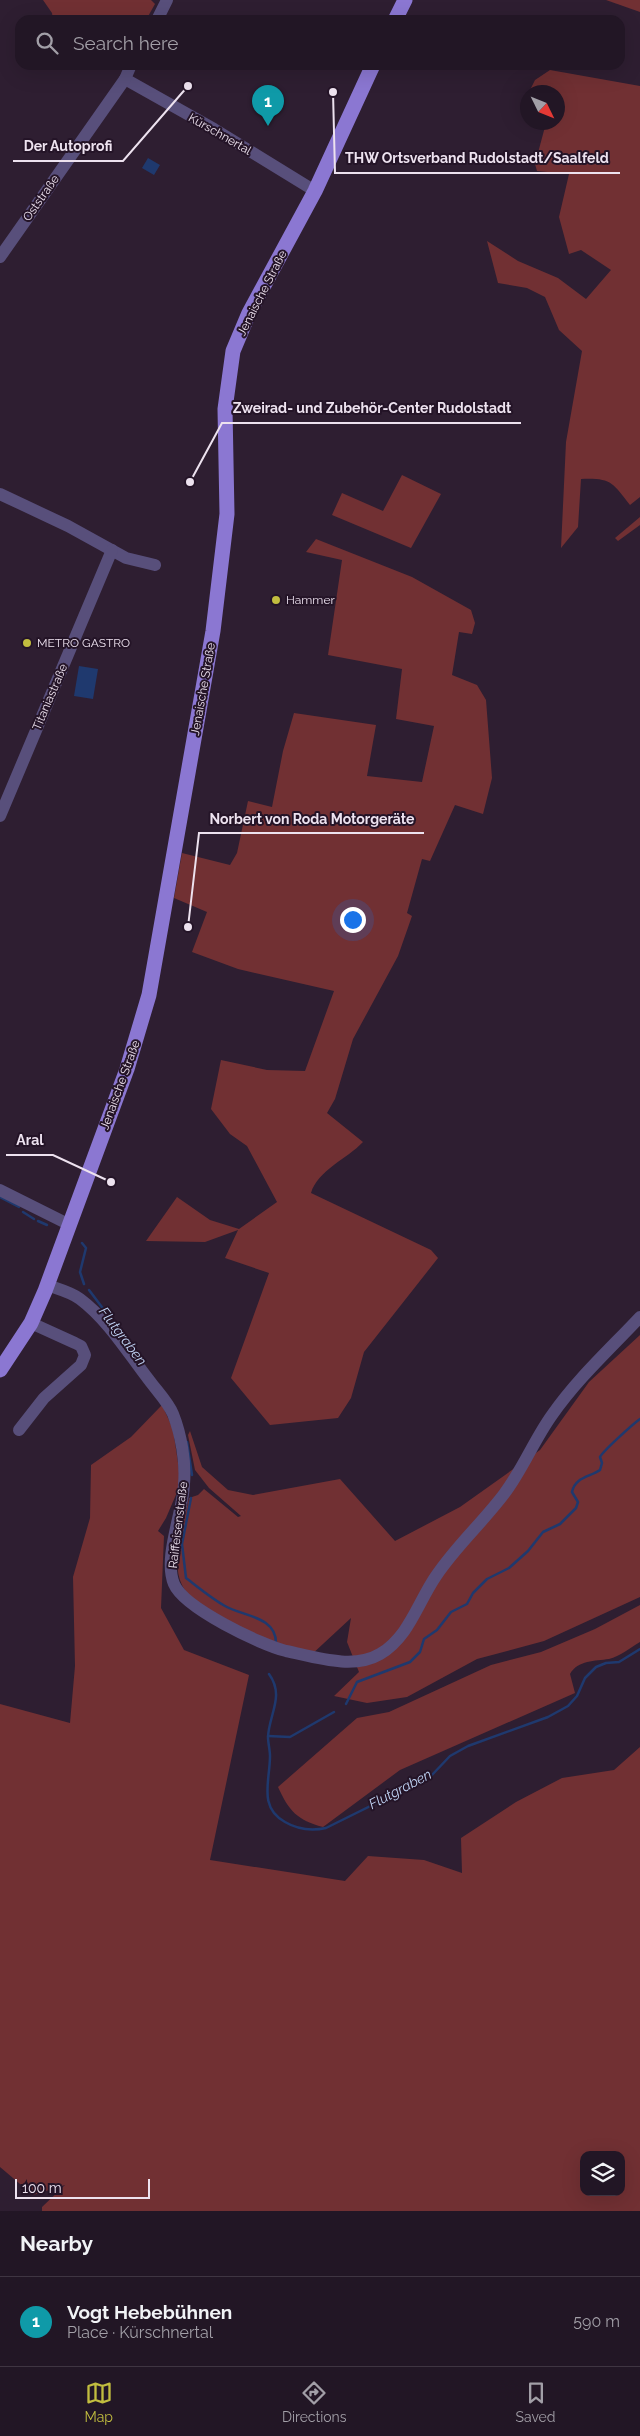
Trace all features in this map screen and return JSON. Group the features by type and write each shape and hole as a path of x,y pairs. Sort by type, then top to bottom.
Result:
{"main road":[{"path":"398,15 405,0"},
{"name":"Jenaische Straße","path":"0,1370 31,1323 48,1284 127,1069 149,995 208,663 219,584 227,514 226,397 233,351 249,313 315,190 371,70"}],"street":[{"path":"160,15 167,0"},
{"name":"Oststraße","path":"0,257 125,79 129,70"},
{"name":"Kürschnertal","path":"125,79 214,129 315,190"},
{"path":"0,494 126,558 155,565"},
{"name":"Titaniastraße","path":"0,816 112,550"},
{"path":"0,1190 70,1225"},
{"name":"Raiffeisenstraße","path":"48,1284 80,1299 96,1315 116,1336 172,1411 178,1429 185,1480 172,1555 173,1582 177,1591 191,1604 211,1616 271,1647 327,1660 362,1661 378,1655 389,1648 404,1632 436,1575 505,1492 550,1417 574,1385 640,1317"},
{"path":"19,1430 44,1398 81,1365 85,1355 81,1346 31,1323"}],"shaded area":[{"path":"43,0 151,0 155,4 149,15 52,15"},
{"path":"606,0 640,0 640,12"},
{"path":"550,70 640,86 640,497 630,505 610,483 599,479 581,479 578,527 561,548 566,442 582,351 559,330 545,297 527,288 498,283 487,241 518,261 558,278 586,299 611,270 581,250 569,254 559,217 569,174 537,171 535,164 544,130 565,130 565,85 532,85 535,80"},
{"path":"402,475 441,494 411,548 332,515 342,493 383,511"},
{"path":"640,517 640,525 618,541 615,538"},
{"path":"316,539 412,577 471,610 475,623 472,634 459,632 452,675 477,685 486,700 492,778 483,814 455,805 430,861 422,859 407,913 412,916 398,956 353,1039 335,1099 327,1113 363,1142 326,1171 311,1193 431,1250 438,1258 364,1352 351,1398 338,1418 270,1425 231,1378 269,1273 225,1258 238,1230 205,1242 146,1241 177,1197 210,1220 239,1229 277,1202 247,1146 230,1134 211,1109 221,1060 267,1070 305,1071 334,991 238,969 192,952 207,912 174,898 182,853 230,865 237,853 248,801 272,807 283,751 294,713 376,725 367,776 422,782 434,726 396,719 402,669 328,655 342,560 306,552"},
{"path":"640,1335 640,1597 544,1641 477,1659 407,1697 367,1703 334,1696 359,1672 347,1642 351,1618 310,1656 260,1636 220,1617 203,1607 190,1596 182,1585 177,1564 181,1530 189,1498 198,1495 204,1489 238,1517 241,1516 209,1488 195,1470 188,1435 190,1431 202,1467 228,1490 253,1495 340,1479 395,1541 460,1507 540,1450 589,1382"},
{"path":"162,1405 173,1429 181,1483 166,1518 158,1531 164,1536 161,1608 184,1650 249,1675 210,1860 345,1881 368,1856 424,1860 462,1873 461,1838 516,1802 562,1778 614,1770 640,1747 640,2211 42,2211 42,2207 65,2185 33,2195 0,2167 0,1704 70,1723 75,1666 73,1577 90,1518 91,1465 131,1437"},
{"path":"640,1605 640,1642 613,1658 587,1662 573,1669 570,1674 575,1693 400,1770 323,1827 300,1818 290,1808 282,1795 278,1787 357,1718 389,1712 491,1665 541,1652 595,1629"}],"water":[{"path":"148,158 160,165 154,175 142,168"},
{"path":"79,666 98,669 93,699 74,696"}],"waterway":[{"name":"Flutgraben","path":"0,1197 19,1207"},
{"name":"Flutgraben","path":"23,1212 34,1219"},
{"name":"Flutgraben","path":"38,1221 47,1225"},
{"name":"Flutgraben","path":"82,1243 86,1248 80,1272 84,1284"},
{"name":"Flutgraben","path":"89,1290 117,1327"},
{"path":"346,1704 357,1682 410,1662 420,1652 424,1639 437,1630 451,1612 467,1604 473,1593 487,1579 509,1568 528,1551 543,1532 560,1524 576,1508 578,1502 572,1492 576,1483 600,1470 602,1463 600,1457 602,1454 640,1419"},
{"name":"Flutgraben","path":"187,1442 192,1475"},
{"name":"Flutgraben","path":"191,1498 182,1544 186,1578 225,1606 264,1622 275,1634 276,1643"},
{"name":"Flutgraben","path":"269,1674 274,1682 276,1698 268,1737 270,1756 268,1801 271,1809 285,1822 300,1828 315,1829 326,1828 431,1776 450,1756 468,1746 548,1717 568,1706 577,1696 585,1678 596,1667 606,1663 619,1662 640,1649"},
{"path":"268,1736 290,1737 334,1712"}],"place":[{"name":"Der Autoprofi","path":"188,86"},
{"name":"THW Ortsverband Rudolstadt/Saalfeld","path":"333,92"},
{"name":"Vogt Hebebühnen","path":"268,126"},
{"name":"Zweirad- und Zubehör-Center Rudolstadt","path":"190,482"},
{"name":"Hammer","path":"276,600"},
{"name":"METRO GASTRO","path":"27,643"},
{"name":"Norbert von Roda Motorgeräte","path":"188,927"},
{"name":"Aral","path":"111,1182"}]}
